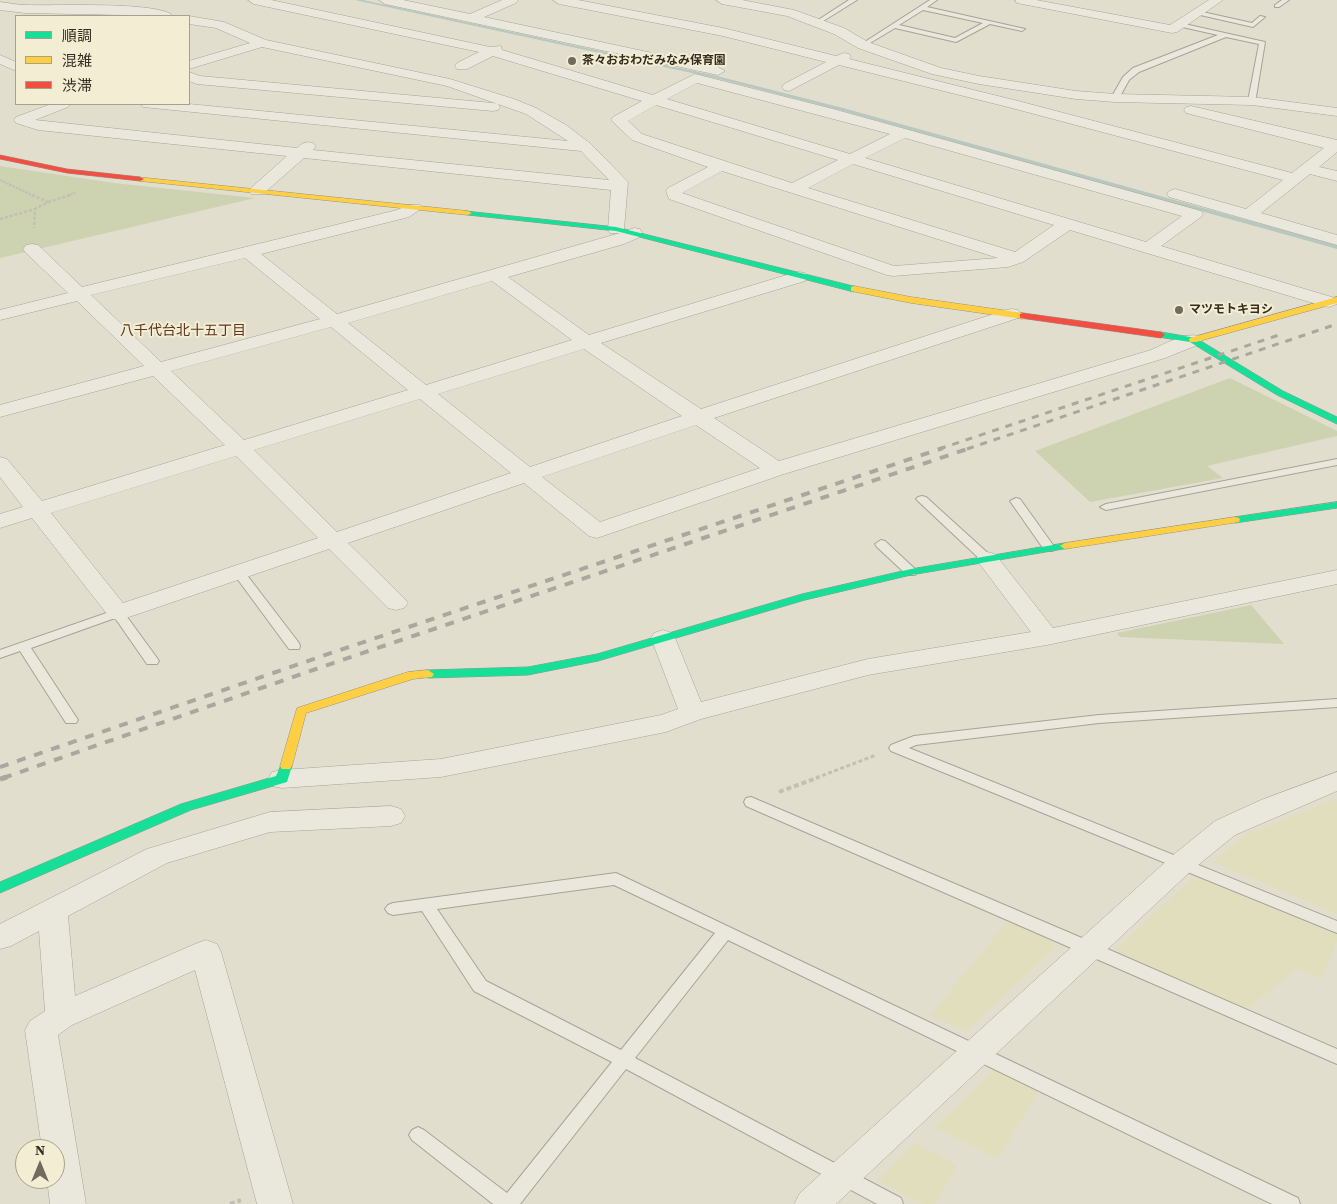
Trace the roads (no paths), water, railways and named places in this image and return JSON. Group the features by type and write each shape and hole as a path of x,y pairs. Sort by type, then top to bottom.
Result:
{"street":[{"path":"53,10 66,0"},
{"path":"254,0 491,52 1148,248 1333,301"},
{"path":"385,0 744,77"},
{"path":"472,18 512,0"},
{"path":"559,0 722,32 1013,104 1293,178"},
{"path":"722,0 748,2 818,22 839,31 863,45 937,72 1076,95 1115,98 1252,101 1337,112"},
{"path":"1021,0 1055,9 1130,20 1172,29 1217,0"},
{"path":"0,6 53,10 133,10 142,15"},
{"path":"0,412 333,321 618,240 625,231 621,186 586,147 561,128 531,111 464,88 392,70 262,43 220,25 192,22"},
{"path":"462,66 510,41"},
{"path":"190,65 262,43"},
{"path":"863,45 837,61 784,86 1337,240"},
{"path":"0,55 15,50"},
{"path":"0,59 14,73"},
{"path":"257,191 392,70"},
{"path":"190,76 197,80 531,111"},
{"path":"1017,258 721,166 636,137 621,125 618,120 695,78 903,133 1195,214 1148,248"},
{"path":"1148,99 1336,145"},
{"path":"60,105 21,120 38,126 621,186"},
{"path":"158,105 586,147"},
{"path":"12,106 40,112"},
{"path":"795,188 903,133"},
{"path":"1249,215 1336,145"},
{"path":"0,157 67,171 578,224 625,231 799,277 911,300 1193,340 1280,393 1337,422"},
{"path":"721,166 674,191 676,196 894,271 1008,262 1017,258 1067,224"},
{"path":"1306,168 1337,176"},
{"path":"1,314 403,214 414,208"},
{"path":"32,249 239,447 396,603"},
{"path":"248,252 597,531 776,469 1158,354 1193,340 1333,301"},
{"path":"494,275 587,342 776,469"},
{"path":"0,521 799,277"},
{"path":"0,464 118,613 852,365 1012,314"},
{"path":"282,779 301,710 412,676 528,670 598,656 802,598 911,572 1049,548 1337,505"},
{"path":"987,559 1047,637"},
{"path":"0,888 186,807 282,779 441,768 666,723 692,713 868,667 1047,637 1337,577"},
{"path":"663,638 692,713"},
{"path":"812,1204 1182,863 1225,828 1270,807 1335,784"},
{"path":"0,938 157,856 270,822 392,816"},
{"path":"53,912 61,1016"},
{"path":"68,1204 41,1030 61,1016 206,952 267,1181 275,1204"}],"lane":[{"path":"818,22 854,0"},
{"path":"863,45 934,0"},
{"path":"1277,6 1286,0"},
{"path":"922,8 1022,29"},
{"path":"1198,13 1253,24 1262,17"},
{"path":"895,26 956,40 990,22"},
{"path":"1180,25 1263,43 1252,101"},
{"path":"1115,98 1126,79 1136,70 1224,35"},
{"path":"1106,507 1337,462"},
{"path":"922,500 987,559"},
{"path":"1016,501 1049,548"},
{"path":"881,544 911,572"},
{"path":"240,573 294,646"},
{"path":"0,654 118,613 152,661"},
{"path":"23,646 71,720"},
{"path":"1337,703 1099,719 914,740 896,748 1337,927"},
{"path":"754,804 1090,948 1337,1057"},
{"path":"393,909 427,906 616,879 724,933 1291,1204"},
{"path":"427,906 480,986 624,1060 894,1204"},
{"path":"418,1135 508,1204 724,933"}],"waterway":[{"path":"357,0 715,77 841,109 1337,247"}],"railway":[{"path":"967,449 1337,324"},
{"path":"939,449 1279,335"},
{"path":"0,767 334,652 943,448"},
{"path":"3,778 339,661 970,448"},
{"path":"0,779 7,777"}],"place":[{"name":"茶々おおわだみなみ保育園","path":"572,61"},
{"name":"マツモトキヨシ","path":"1179,310"}],"district":[{"name":"八千代台北十五丁目","path":"183,331"}]}
